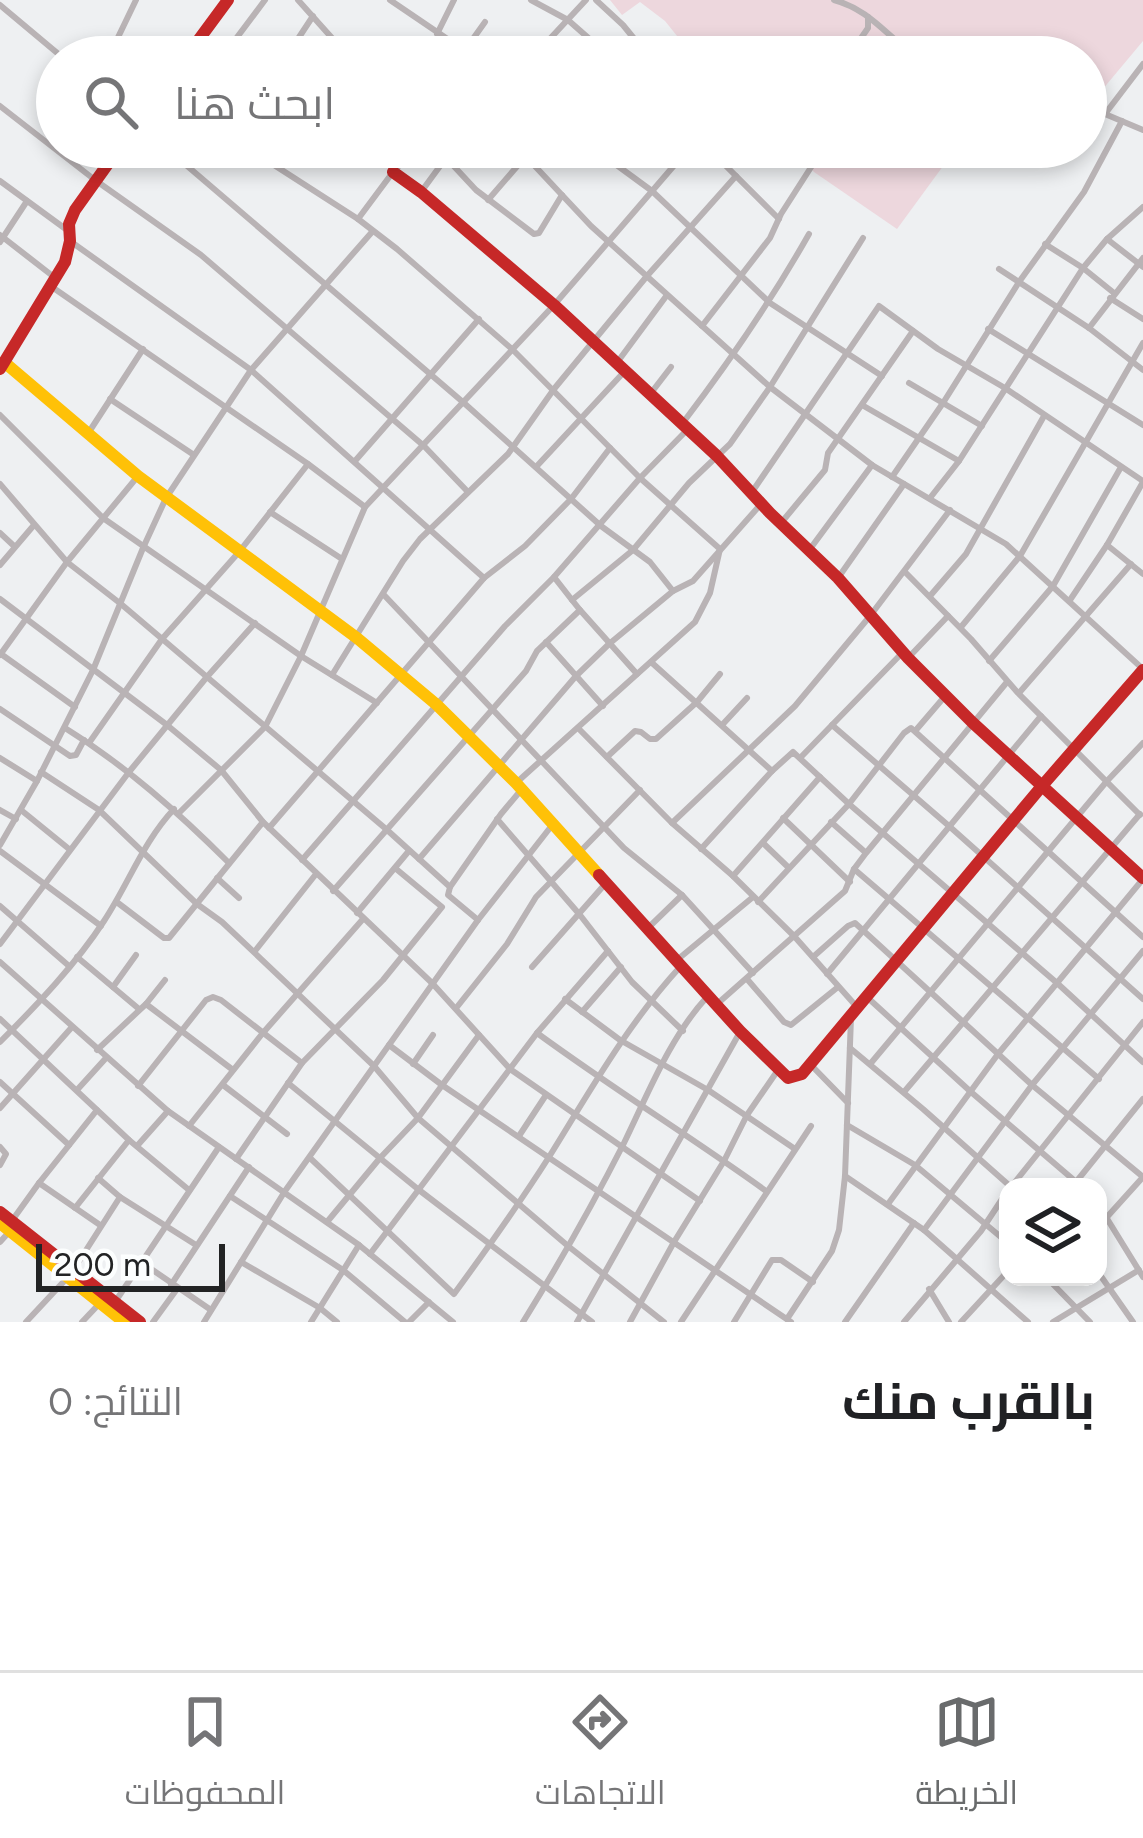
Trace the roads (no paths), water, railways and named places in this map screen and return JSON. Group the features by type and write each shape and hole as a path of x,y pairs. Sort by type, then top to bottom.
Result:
{"street":[{"path":"119,36 136,0"},
{"path":"201,36 228,0"},
{"path":"238,36 265,0"},
{"path":"390,0 401,3 440,36"},
{"path":"437,34 454,0"},
{"path":"531,0 586,36"},
{"path":"553,36 586,0"},
{"path":"596,0 632,36"},
{"path":"834,0 868,14 889,36"},
{"path":"304,2 331,36"},
{"path":"0,5 37,36"},
{"path":"862,36 868,14"},
{"path":"300,36 313,16"},
{"path":"475,36 485,22"},
{"path":"1107,111 1143,64"},
{"path":"0,106 36,135"},
{"path":"1107,115 1143,130"},
{"path":"1107,149 1122,121"},
{"path":"79,168 190,247 287,327 424,446 468,492"},
{"path":"104,168 72,216 65,262 2,366 166,498 357,638 437,705 519,786 740,1031 778,1070 794,1078 859,1008 1141,665 1020,556 982,528 872,465 770,387 610,243 537,168"},
{"path":"190,168 601,526 656,568 674,591"},
{"path":"279,168 358,219 479,319 640,478 720,549"},
{"path":"358,219 397,168"},
{"path":"421,192 438,168"},
{"path":"457,168 488,200 536,235 562,194"},
{"path":"488,200 516,168"},
{"path":"621,168 652,191 770,303 882,376"},
{"path":"0,1042 101,926 150,837 265,727 302,656 365,507 554,305 672,168"},
{"path":"728,168 779,219"},
{"path":"702,326 770,238 811,168"},
{"path":"892,477 1097,168"},
{"path":"393,172 554,305 717,455 973,723 1143,879 998,1054 888,1204"},
{"path":"332,675 430,528 513,447 554,389 736,176"},
{"path":"0,181 251,370 484,578"},
{"path":"27,201 1,238 143,350 365,507"},
{"path":"929,499 959,461 1083,268 1143,208"},
{"path":"101,926 0,848 93,670 166,498 251,370 373,231"},
{"path":"302,860 685,426 770,303 809,234"},
{"path":"572,600 634,550 669,505 732,441 863,238"},
{"path":"1089,328 1141,263 1107,239"},
{"path":"1045,244 1083,268 1143,320"},
{"path":"999,269 1143,370"},
{"path":"536,466 620,368 667,295"},
{"path":"418,859 576,676 674,591 693,581 720,549 756,498 803,414 879,306 1143,482 1070,600"},
{"path":"355,461 479,319"},
{"path":"988,329 1143,425"},
{"path":"781,523 825,470 837,440 913,331"},
{"path":"960,628 1020,556 1143,343"},
{"path":"88,434 143,350"},
{"path":"649,395 671,368"},
{"path":"909,383 982,426"},
{"path":"110,399 194,455"},
{"path":"862,405 959,461"},
{"path":"0,415 104,518 143,548 376,703"},
{"path":"930,596 958,566 1044,416"},
{"path":"116,902 167,939 484,578 572,499 611,447"},
{"path":"0,709 72,757 162,639 239,553 308,464"},
{"path":"810,549 872,465"},
{"path":"989,661 1054,586 1121,467"},
{"path":"75,706 1,654 67,562 138,476"},
{"path":"0,484 67,562 386,829 478,920"},
{"path":"838,578 904,484"},
{"path":"1132,501 1143,506"},
{"path":"672,823 796,706 950,510"},
{"path":"270,512 342,559"},
{"path":"0,565 34,525"},
{"path":"0,533 14,546"},
{"path":"1107,545 1143,574"},
{"path":"236,1159 302,1064 404,956 442,907 519,786 700,615 720,549"},
{"path":"1018,693 1131,564"},
{"path":"904,572 1142,816 904,1092"},
{"path":"554,577 637,674"},
{"path":"384,595 605,828 682,895 784,1022 791,1025 838,987"},
{"path":"0,599 221,770 266,825 432,983 510,1069 700,1201"},
{"path":"333,891 526,671 537,651 580,610"},
{"path":"800,758 948,616"},
{"path":"0,944 129,772 256,622"},
{"path":"546,643 603,706"},
{"path":"652,662 772,771"},
{"path":"607,757 635,731 654,740 720,674"},
{"path":"523,1322 683,1030 712,1000 749,976 845,891 866,853 1007,682"},
{"path":"916,730 946,695"},
{"path":"723,724 747,698"},
{"path":"827,974 1041,716"},
{"path":"832,725 1143,999"},
{"path":"64,728 177,811 229,863"},
{"path":"579,729 794,936 859,1008 901,1027 1069,1178"},
{"path":"310,1158 454,1294 549,1157 620,1040 679,963 789,868 849,804 908,729 916,730 1143,937"},
{"path":"871,1064 1143,743"},
{"path":"701,849 789,752 794,752 1143,1062"},
{"path":"0,758 99,810 374,1066 450,1147 664,1322"},
{"path":"733,877 820,777"},
{"path":"457,1008 536,898 640,790"},
{"path":"0,810 18,815 69,850"},
{"path":"783,818 850,882"},
{"path":"497,819 649,1001 683,1030"},
{"path":"831,822 866,853"},
{"path":"204,1322 285,1191 478,920 553,824"},
{"path":"763,843 789,868"},
{"path":"189,1126 409,850"},
{"path":"394,868 442,907"},
{"path":"854,869 1099,1079"},
{"path":"254,952 316,874"},
{"path":"217,878 239,898"},
{"path":"532,967 606,883"},
{"path":"648,928 682,895"},
{"path":"0,907 69,966"},
{"path":"814,957 855,923 1032,1085 1143,1177 1107,1217"},
{"path":"370,1254 537,1033 608,951"},
{"path":"924,1230 1032,1085 1143,951"},
{"path":"113,987 136,955"},
{"path":"77,957 233,1070"},
{"path":"0,962 168,1111 359,1245 453,1322"},
{"path":"582,1012 621,967"},
{"path":"97,1050 165,980"},
{"path":"138,1086 206,1000 217,997 302,1064"},
{"path":"565,999 620,1040 709,1090 795,1149"},
{"path":"389,1045 787,1321 836,1240 845,1176 850,1048 859,1008"},
{"path":"0,1019 189,1190"},
{"path":"1018,1178 1143,1022"},
{"path":"0,1108 72,1028"},
{"path":"579,1318 740,1031"},
{"path":"537,1033 766,1191"},
{"path":"413,1064 433,1035"},
{"path":"327,1222 418,1118 479,1035"},
{"path":"850,1048 999,1178"},
{"path":"77,1090 106,1058"},
{"path":"810,1064 848,1103"},
{"path":"630,1322 747,1115 778,1070"},
{"path":"0,1082 69,1145"},
{"path":"288,1083 546,1286 579,1318 592,1322"},
{"path":"223,1085 287,1134"},
{"path":"519,1136 546,1095"},
{"path":"1082,1178 1143,1099"},
{"path":"98,1110 4,1226 140,1322"},
{"path":"137,1146 168,1111"},
{"path":"848,1125 915,1165 999,1236"},
{"path":"681,1322 812,1126"},
{"path":"75,1208 129,1140"},
{"path":"0,1147 6,1157 0,1165"},
{"path":"82,1322 108,1303 141,1262 219,1147"},
{"path":"153,1322 196,1245 249,1167"},
{"path":"845,1176 914,1222 1028,1322"},
{"path":"98,1178 196,1245"},
{"path":"39,1183 101,1226"},
{"path":"230,1196 343,1270 407,1322 429,1302"},
{"path":"26,1322 71,1273 120,1197"},
{"path":"904,1322 999,1204"},
{"path":"1053,1322 1141,1274 1107,1220"},
{"path":"845,1322 914,1222"},
{"path":"311,1322 359,1245"},
{"path":"734,1322 769,1263 776,1259 813,1282"},
{"path":"141,1262 211,1310"},
{"path":"241,1262 337,1322"},
{"path":"961,1322 999,1281"},
{"path":"1107,1285 1133,1322"},
{"path":"1055,1286 1090,1322"},
{"path":"929,1289 949,1322"},
{"path":"108,1303 124,1322"}]}
